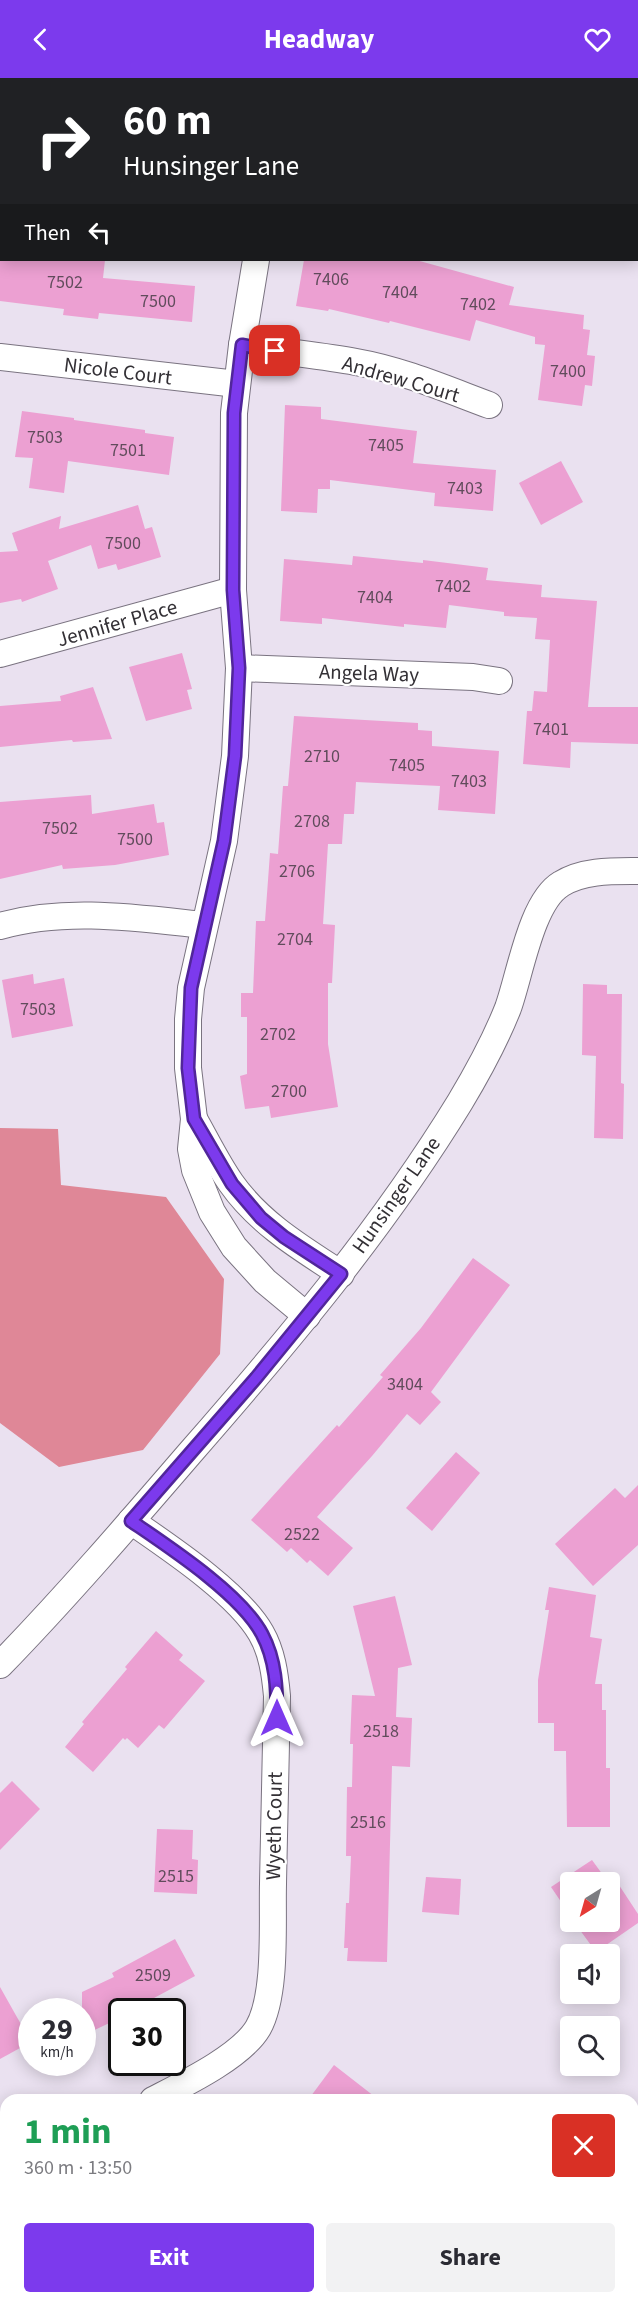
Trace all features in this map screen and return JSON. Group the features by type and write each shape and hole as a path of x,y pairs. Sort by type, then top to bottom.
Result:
{"street":[{"path":"256,261 234,413 233,590 239,668 235,756 224,841 191,988 188,1019 188,1068 194,1119 192,1149 195,1170 212,1212 234,1247 265,1281 307,1316"},
{"name":"Andrew Court","path":"242,345 358,362 426,382 489,405"},
{"name":"Nicole Court","path":"0,357 237,384"},
{"name":"Jennifer Place","path":"0,654 233,590"},
{"name":"Angela Way","path":"239,668 473,677 499,681"},
{"name":"Hunsinger Lane","path":"0,1665 61,1602 256,1378 341,1274 401,1190 459,1104 484,1062 508,1008 535,920 550,893 561,884 582,875 638,871"},
{"path":"0,926 71,915 116,916 204,925"},
{"path":"194,1119 232,1184 261,1218 284,1237 341,1274"},
{"name":"Wyeth Court","path":"131,1521 229,1595 251,1617 262,1634 270,1654 275,1673 277,1696 272,1946 269,1993 265,2013 257,2029 246,2043 232,2054 163,2094"}],"shaded area":[{"path":"0,1128 58,1129 61,1185 166,1197 224,1279 220,1354 143,1450 59,1467 0,1423"}],"building":[{"path":"0,261 105,261 103,278 195,286 192,322 99,313 98,319 63,315 64,309 0,301"},
{"path":"304,261 420,261 514,287 509,305 584,315 583,329 590,330 587,355 595,356 592,386 585,385 582,406 538,400 545,345 535,344 535,337 476,320 470,341 390,321 389,323 329,309 328,311 296,306"},
{"path":"285,405 321,407 321,419 417,431 413,463 496,470 493,511 434,506 435,493 330,480 330,489 318,489 317,513 281,511"},
{"path":"22,411 145,430 145,433 174,437 169,475 68,461 64,493 29,488 33,458 15,457"},
{"path":"561,461 583,502 541,525 519,483"},
{"path":"138,505 145,529 152,527 161,557 118,570 116,564 98,569 91,545 48,561 58,589 22,602 21,599 0,603 0,552 18,551 12,533 61,516 59,529"},
{"path":"353,556 423,563 423,560 488,568 486,580 542,585 541,597 597,601 588,707 638,707 638,744 571,742 570,768 523,764 527,711 532,711 534,691 547,692 550,640 535,639 537,618 504,616 504,612 449,605 446,628 404,624 404,627 322,618 322,624 280,621 284,559 352,565"},
{"path":"182,653 192,689 187,690 192,709 146,721 129,667"},
{"path":"93,687 112,739 73,742 72,740 0,747 0,706 61,701 60,696"},
{"path":"294,716 418,723 418,730 432,731 432,746 499,751 495,814 438,810 440,786 356,782 354,814 344,814 342,844 328,844 323,924 335,925 332,983 328,983 328,1044 338,1107 271,1118 269,1106 245,1109 240,1076 247,1074 247,1017 241,1017 241,993 253,993 256,921 265,921 270,853 278,854 283,786 288,786"},
{"path":"91,795 92,814 154,804 157,823 164,822 169,855 115,865 63,869 62,865 0,879 0,802"},
{"path":"33,974 34,984 64,978 73,1026 12,1038 2,980"},
{"path":"583,984 607,985 607,994 622,994 623,1139 594,1138 596,1056 582,1055"},
{"path":"473,1258 510,1285 431,1392 441,1402 420,1425 407,1414 317,1517 353,1548 328,1576 310,1560 307,1563 291,1548 287,1552 251,1520 383,1377 380,1375 421,1328"},
{"path":"456,1452 480,1473 432,1531 406,1508"},
{"path":"638,1485 638,1545 593,1586 555,1544 615,1488 625,1498"},
{"path":"549,1587 596,1595 590,1637 602,1639 595,1684 602,1684 602,1710 606,1710 606,1768 610,1768 610,1827 567,1827 566,1751 554,1751 554,1723 538,1723 538,1680 549,1610 545,1610"},
{"path":"395,1596 412,1665 398,1668 396,1717 412,1718 410,1767 392,1766 387,1962 347,1961 348,1948 344,1948 351,1856 346,1856 347,1787 352,1787 353,1744 350,1744 352,1695 375,1696 353,1606"},
{"path":"156,1631 183,1655 179,1660 205,1681 164,1729 159,1725 138,1748 127,1738 125,1740 123,1738 93,1772 65,1747 84,1724 82,1722 127,1669 125,1667"},
{"path":"12,1781 40,1809 0,1850 0,1793"},
{"path":"157,1829 193,1830 192,1859 198,1860 197,1894 154,1892"},
{"path":"592,1860 601,1872 574,1872"},
{"path":"426,1877 461,1879 459,1915 422,1912"},
{"path":"560,1881 560,1900 551,1887"},
{"path":"620,1887 638,1914 638,1923 608,1944 590,1944 581,1932 620,1932"},
{"path":"175,1939 195,1976 154,1998 108,1998 108,2024 96,2029 96,1998 82,1998 82,1992 114,1977 112,1973"},
{"path":"0,1987 18,2019 18,2049 0,2059"},
{"path":"334,2065 371,2094 312,2094"}],"route":[{"path":"275,351 242,345 237,384 234,413 233,590 239,668 235,756 224,841 191,988 188,1019 188,1068 194,1119 232,1184 261,1218 284,1237 341,1274 256,1378 131,1521 229,1595 251,1617 262,1634 275,1673 277,1718"}]}
